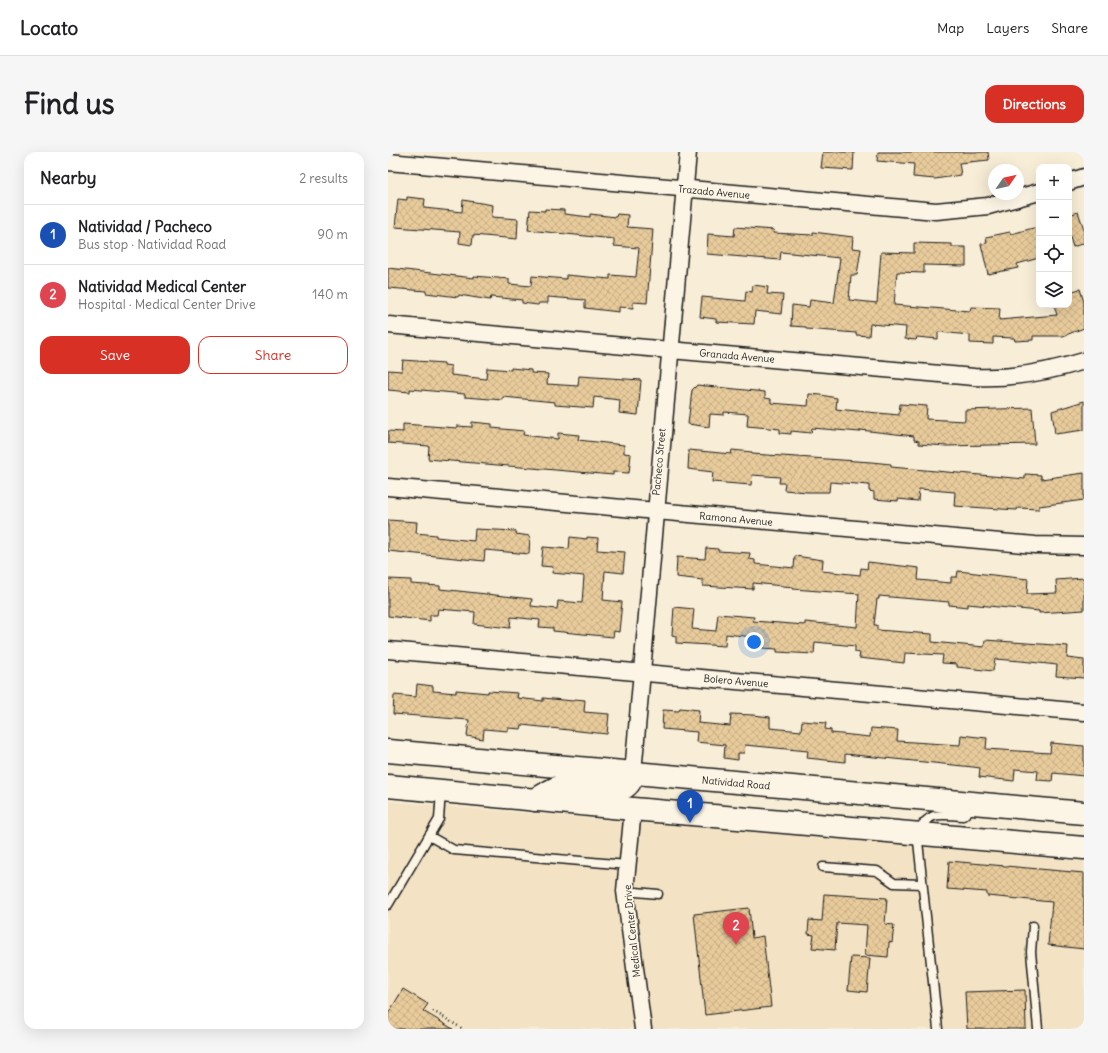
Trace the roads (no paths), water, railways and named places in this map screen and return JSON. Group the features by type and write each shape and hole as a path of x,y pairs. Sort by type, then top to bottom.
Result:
{"main road":[{"name":"Natividad Road","path":"388,751 1084,812"},
{"path":"535,800 565,785 620,790 631,781 633,772"},
{"path":"388,786 1084,848"}],"street":[{"name":"Pacheco Street","path":"633,772 688,152"},
{"name":"Trazado Avenue","path":"388,162 936,211 988,206 1036,193"},
{"path":"1072,181 1084,177"},
{"name":"Granada Avenue","path":"388,325 986,378 1028,375 1084,360"},
{"name":"Ramona Avenue","path":"388,487 1035,546 1084,546"},
{"name":"Bolero Avenue","path":"388,650 1084,712"},
{"name":"Medical Center Drive","path":"633,809 625,891 643,1029"}],"lane":[{"path":"388,905 439,819 441,791"},
{"path":"938,1029 917,832 925,820 937,815 963,816 976,803"},
{"path":"429,836 454,850 627,865"},
{"path":"823,867 877,871 894,883 922,884"},
{"path":"625,891 658,894"},
{"path":"1033,926 1031,952 1038,1029"}],"place":[{"name":"Natividad / Pacheco","path":"690,823"},
{"name":"Natividad Medical Center","path":"736,945"}]}
